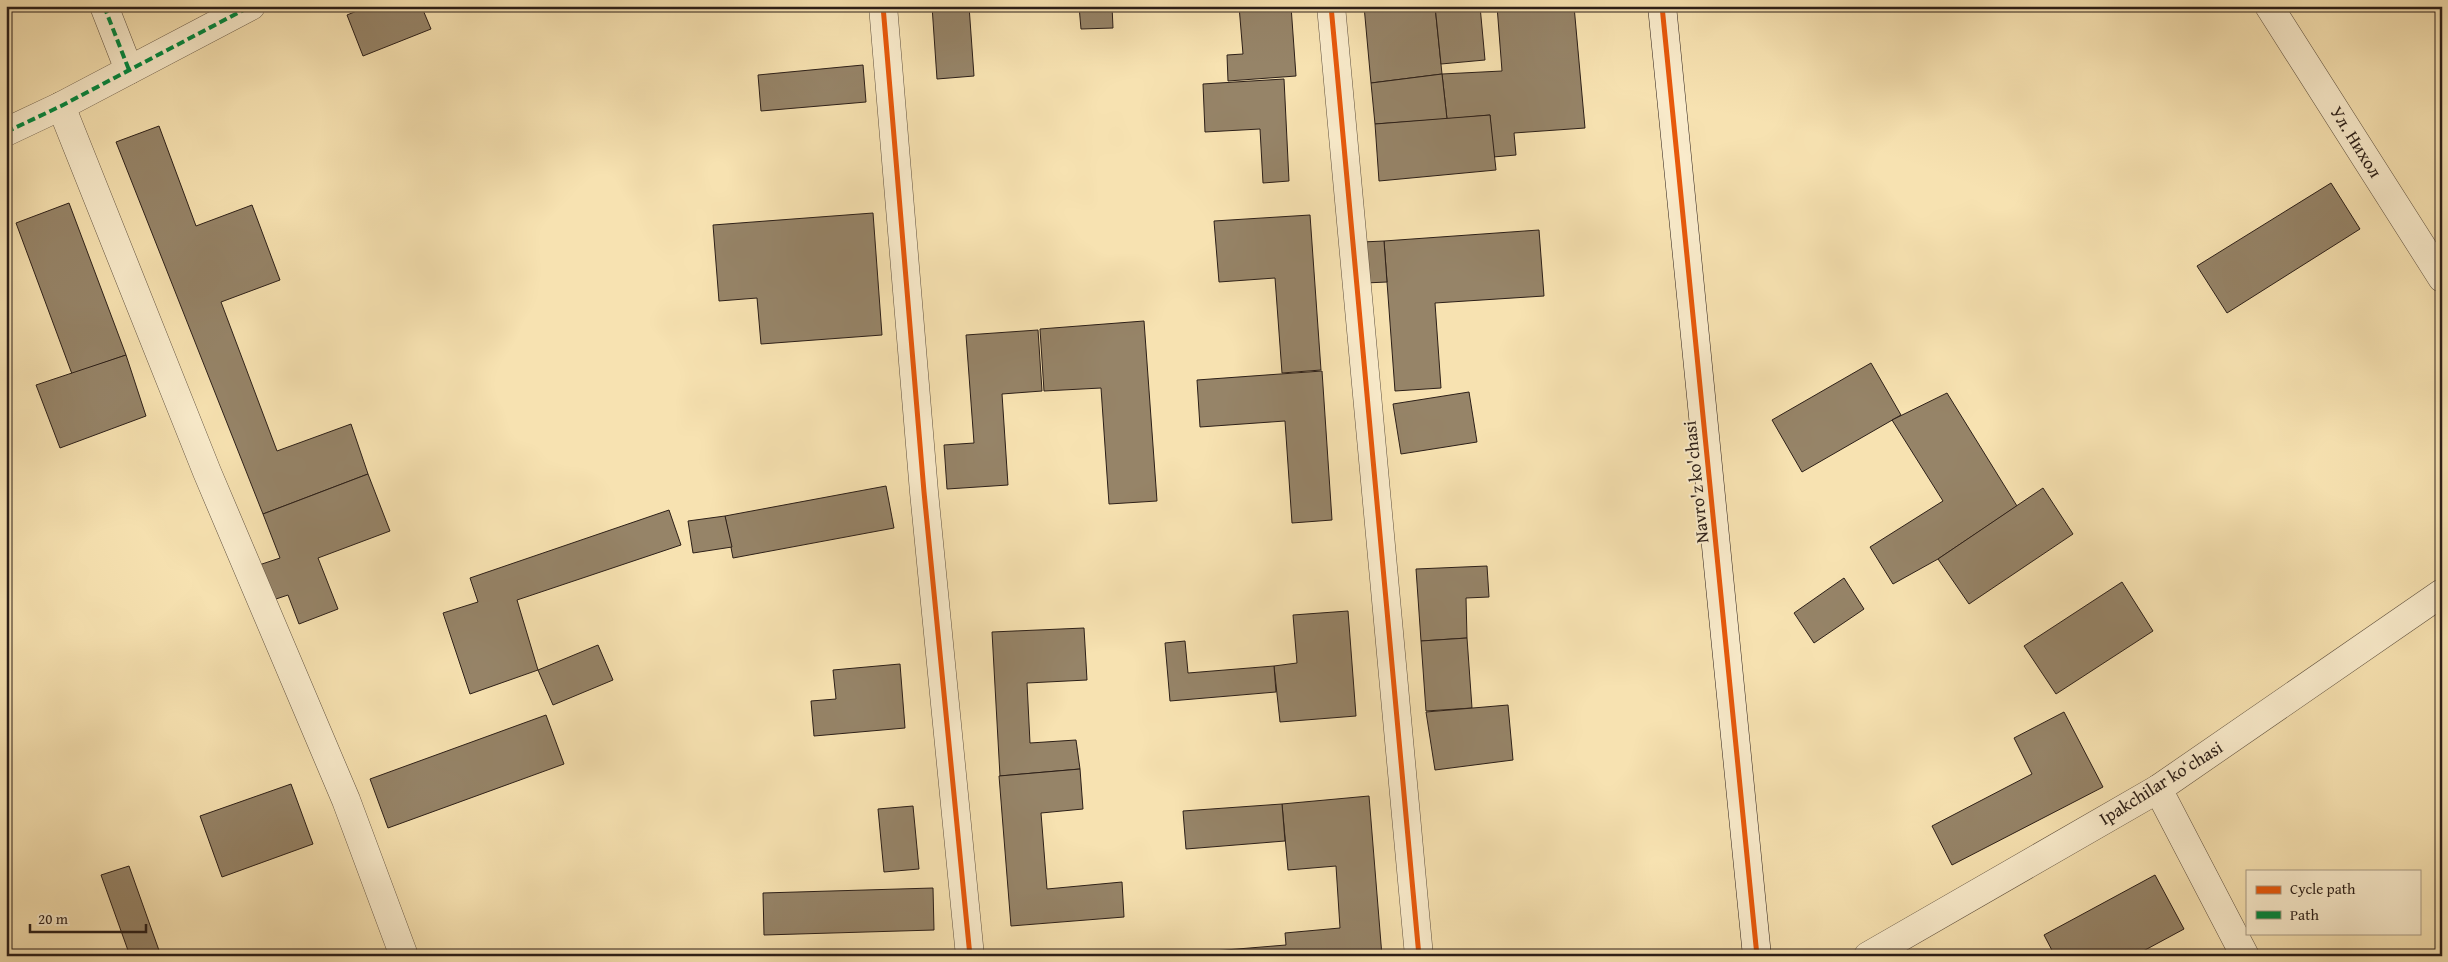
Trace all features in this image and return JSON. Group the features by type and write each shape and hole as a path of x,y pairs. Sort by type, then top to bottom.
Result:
{"street":[{"path":"104,6 129,70"},
{"path":"6,132 61,106 251,6"},
{"path":"883,6 924,492 970,956"},
{"path":"1331,6 1419,956"},
{"name":"Navro'z ko'chasi","path":"1662,6 1757,956"},
{"name":"Ул. Нихол","path":"2269,6 2442,278"},
{"path":"61,106 207,472 346,800 404,956"},
{"name":"Ipakchilar koʻchasi","path":"1868,956 2158,789 2442,593"},
{"path":"2158,789 2245,956"}],"building":[{"path":"369,6 431,6 423,10 431,29 363,56 347,15"},
{"path":"932,6 969,6 974,76 937,79"},
{"path":"1079,6 1112,6 1113,28 1081,29"},
{"path":"1239,6 1291,6 1296,76 1228,81 1227,55 1243,54"},
{"path":"1364,6 1435,6 1442,74 1371,83"},
{"path":"1435,6 1480,6 1485,60 1441,64"},
{"path":"1497,6 1574,6 1585,128 1514,133 1516,155 1493,157 1490,115 1447,119 1442,74 1502,71"},
{"path":"863,65 866,102 761,111 758,75"},
{"path":"1442,74 1447,119 1375,124 1371,83"},
{"path":"1284,79 1289,181 1263,183 1260,129 1205,132 1203,84"},
{"path":"1490,115 1496,170 1379,181 1375,124"},
{"path":"159,126 196,226 252,205 280,280 221,302 277,451 351,424 368,474 263,514 116,142"},
{"path":"2331,183 2360,229 2227,313 2197,266"},
{"path":"69,203 126,355 72,374 16,223"},
{"path":"873,213 882,335 761,344 757,298 719,301 713,225"},
{"path":"1310,215 1321,370 1282,373 1275,278 1219,282 1214,221"},
{"path":"1539,230 1544,296 1435,303 1441,388 1395,391 1384,241"},
{"path":"1384,241 1387,282 1365,283 1362,242"},
{"path":"1144,321 1157,501 1109,504 1101,388 1044,391 1040,329"},
{"path":"1038,330 1042,391 1002,394 1008,485 947,489 944,445 974,443 966,335"},
{"path":"126,355 146,416 60,448 36,385"},
{"path":"1871,363 1901,415 1802,472 1772,420"},
{"path":"1322,371 1332,520 1292,523 1285,421 1200,427 1197,380"},
{"path":"1469,392 1477,442 1401,454 1393,404"},
{"path":"1947,393 2017,506 1938,559 1893,584 1870,547 1943,501 1892,420"},
{"path":"368,474 390,531 318,558 338,609 299,624 288,595 273,600 259,565 280,558 263,514"},
{"path":"886,486 894,528 733,558 725,516"},
{"path":"2043,488 2073,534 1969,604 1938,559"},
{"path":"669,510 681,545 517,600 538,670 470,694 443,613 478,602 470,578"},
{"path":"725,516 732,547 693,553 688,521"},
{"path":"1487,566 1489,597 1466,598 1467,638 1421,641 1416,569"},
{"path":"1844,578 1864,609 1814,643 1794,613"},
{"path":"2122,582 2153,631 2056,694 2024,646"},
{"path":"1348,611 1356,716 1280,722 1274,666 1297,663 1293,615"},
{"path":"1084,628 1087,680 1027,683 1030,743 1076,740 1080,769 1000,776 992,632"},
{"path":"1467,638 1472,708 1426,711 1421,641"},
{"path":"1185,641 1188,673 1274,666 1276,692 1170,701 1165,643"},
{"path":"598,645 613,680 553,705 538,670"},
{"path":"900,664 905,728 814,736 811,701 836,699 833,670"},
{"path":"1508,705 1513,760 1435,770 1426,712"},
{"path":"2064,712 2103,787 1952,865 1932,826 2032,774 2014,738"},
{"path":"546,715 564,764 388,828 370,779"},
{"path":"1080,769 1083,809 1041,813 1047,889 1122,882 1124,917 1011,926 999,776"},
{"path":"291,784 313,844 222,877 200,816"},
{"path":"1369,796 1382,956 1201,956 1201,952 1286,945 1285,933 1340,928 1336,866 1288,870 1282,804"},
{"path":"1282,804 1285,841 1186,849 1183,811"},
{"path":"913,806 919,869 884,872 878,809"},
{"path":"129,866 161,956 130,956 101,875"},
{"path":"2155,875 2184,929 2134,956 2055,956 2044,935"},
{"path":"933,888 934,930 764,935 763,893"}],"marked path":[{"path":"104,6 129,70"},
{"path":"6,132 61,106 251,6"}],"cycle path":[{"path":"883,6 924,492 970,956"},
{"path":"1331,6 1419,956"},
{"path":"1662,6 1757,956"}]}
